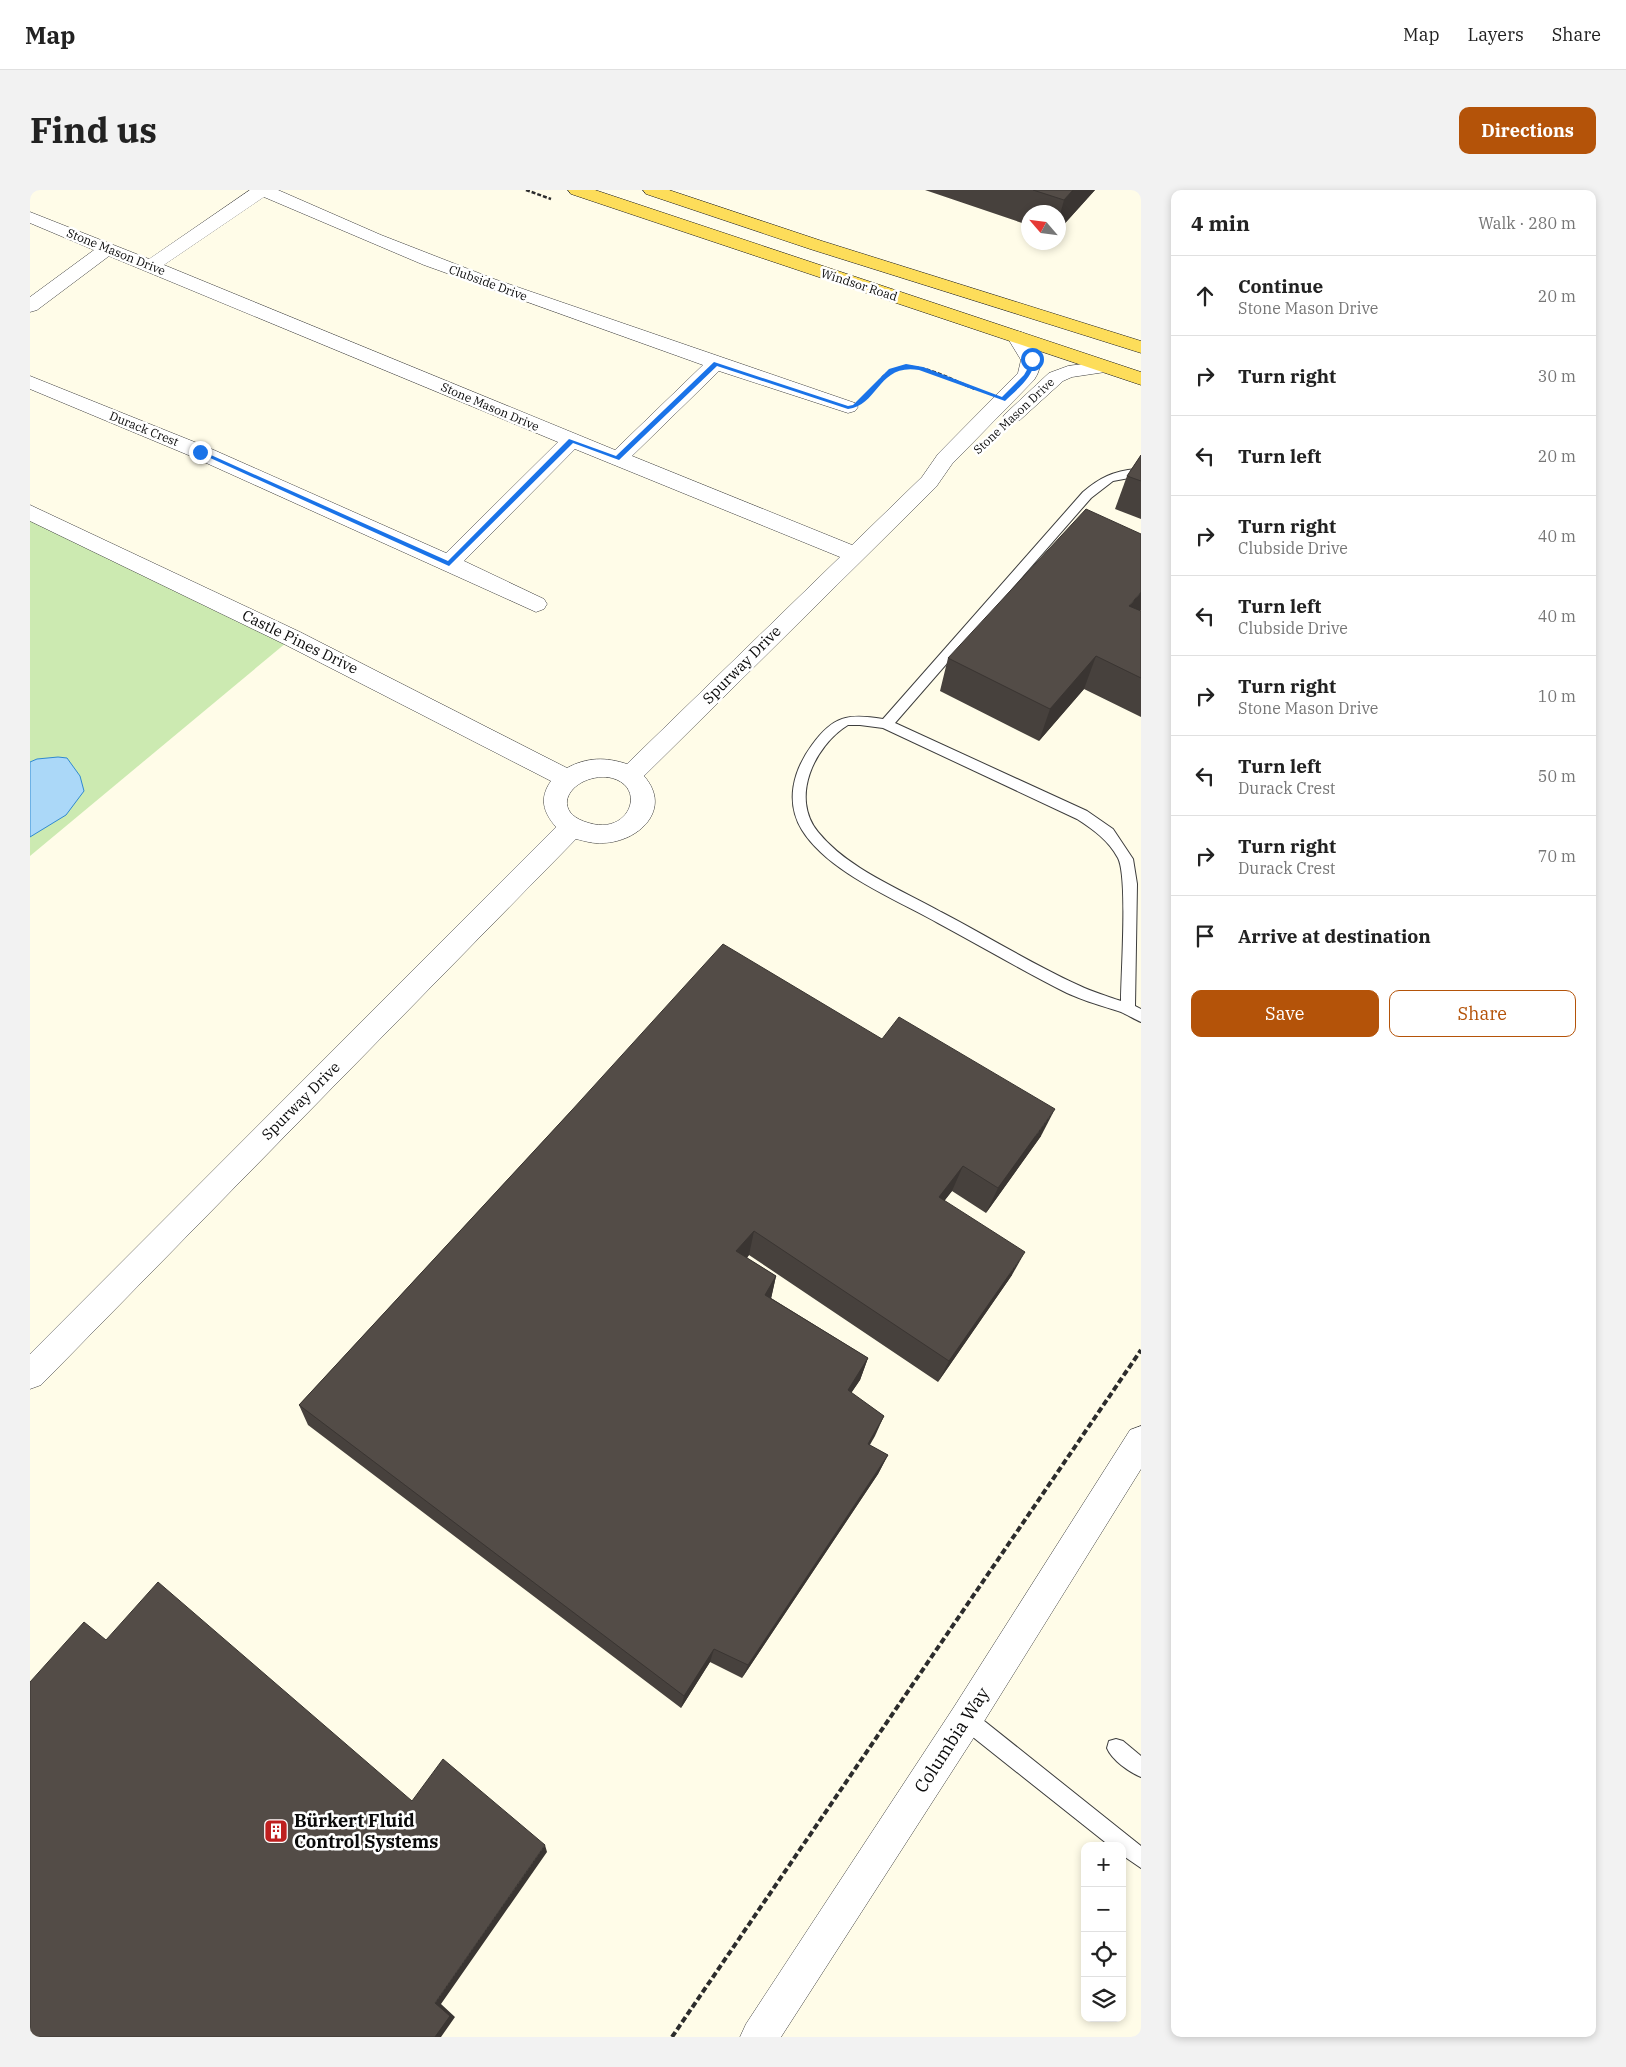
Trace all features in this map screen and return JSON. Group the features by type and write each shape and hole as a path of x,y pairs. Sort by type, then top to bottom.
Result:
{"main road":[{"name":"Windsor Road","path":"577,190 1141,379"},
{"name":"Windsor Road","path":"652,190 816,245 1141,347"}],"street":[{"name":"Clubside Drive","path":"151,266 263,190 427,261 848,408"},
{"name":"Stone Mason Drive","path":"30,217 617,459 854,554 929,482 945,459 1027,376 1031,368 1032,359 1017,338"},
{"path":"30,306 108,248"},
{"path":"617,459 716,363"},
{"name":"Stone Mason Drive","path":"929,482 968,460 1042,387 1056,377 1068,372 1105,367"},
{"name":"Durack Crest","path":"30,382 200,452 536,604"},
{"path":"449,564 572,440"},
{"name":"Castle Pines Drive","path":"30,512 292,638 567,778"},
{"name":"Spurway Drive","path":"629,776 854,554"},
{"path":"590,768 610,768 629,776 639,785 643,796 643,807 638,818 628,826 615,832 585,833 572,827 562,819 556,809 555,798 559,787 567,778 590,768"},
{"name":"Spurway Drive","path":"30,1375 572,827"},
{"name":"Columbia Way","path":"759,2037 966,1719 1141,1441"}],"lane":[{"path":"886,724 1087,495 1104,479 1120,473 1136,473"},
{"path":"1128,1009 1130,884 1126,859 1108,833 1082,815 886,724 862,720 844,722 825,738 805,768 799,796 801,816 816,839 834,855 862,875 1074,990 1128,1009 1141,1016"},
{"path":"966,1719 1141,1858"},
{"path":"1116,1748 1141,1768"}],"path":[{"path":"848,408 855,406 891,371 906,366 920,368 1003,400"},
{"path":"672,2037 1141,1350"}],"green space":[{"path":"30,512 292,638 30,856"}],"water":[{"path":"67,758 80,776 84,791 66,815 30,837 30,762 37,759"}],"building":[{"path":"1033,190 1073,190 1064,200"},
{"path":"1141,455 1141,481 1127,476"},
{"path":"1086,509 1141,534 1141,592 1129,606 1141,611 1141,678 1096,656 1050,709 948,658"},
{"path":"723,944 882,1039 899,1017 1055,1109 998,1188 963,1166 939,1197 1025,1252 949,1361 754,1231 736,1251 776,1276 765,1295 868,1358 848,1390 884,1416 868,1444 888,1455 748,1665 714,1649 684,1696 299,1405"},
{"name":"Bürkert Fluid Control Systems","path":"158,1582 412,1801 443,1759 545,1845 435,2003 450,2016 435,2037 30,2037 30,1682 84,1622 106,1640"}],"place":[{"name":"Bürkert Fluid Control Systems","path":"276,1831"}],"route":[{"path":"200,452 449,564 572,440 617,459 716,363 848,408 855,406 891,371 906,366 920,368 1003,400 1027,376 1031,368 1032,359"}]}
